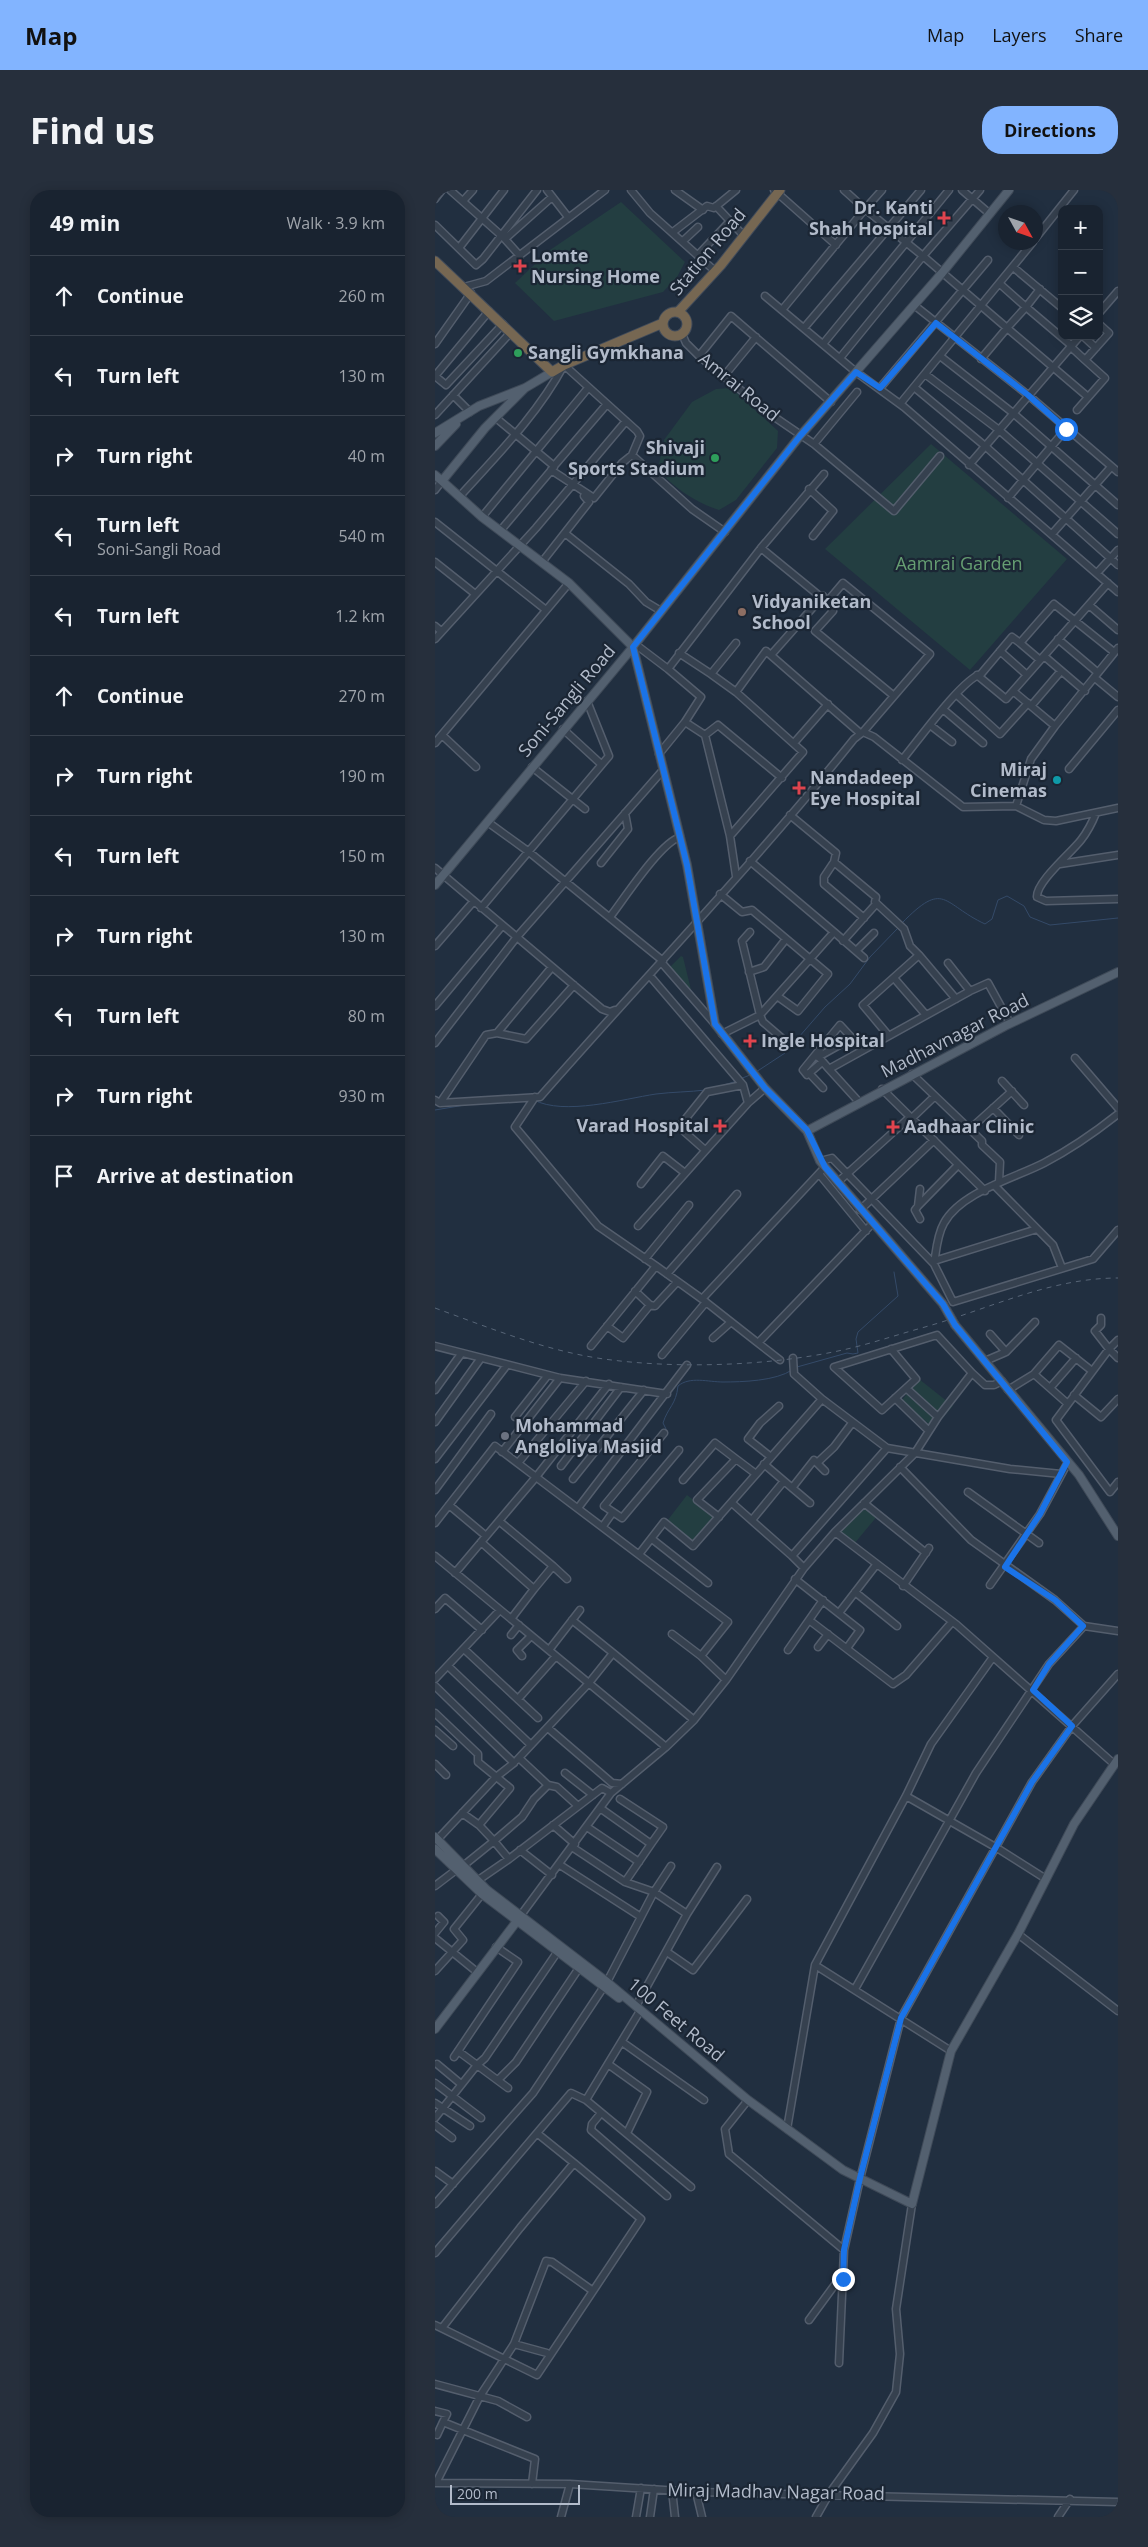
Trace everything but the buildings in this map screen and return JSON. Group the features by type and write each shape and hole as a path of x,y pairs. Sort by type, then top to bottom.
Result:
{"highway":[{"name":"Station Road","path":"678,312 744,236 777,192"},
{"path":"435,261 552,372 564,365 663,323 666,316 678,312 685,316 687,323 683,334 676,336 668,334 663,323"}],"main road":[{"name":"Soni-Sangli Road","path":"435,885 489,823 532,767 634,645 800,436 942,273 1009,190"},
{"path":"435,433 479,406 525,388 552,372"},
{"path":"442,481 485,428 525,388"},
{"path":"435,446 460,418"},
{"path":"435,475 482,517 569,583 634,645 697,921 715,1024 758,1080 807,1130 823,1164 860,1210 943,1304 955,1325 1067,1462 1118,1536"},
{"name":"Madhavnagar Road","path":"807,1130 881,1089 1118,972"},
{"path":"912,2204 951,2051 1018,1934 1074,1824 1116,1761"},
{"name":"100 Feet Road","path":"436,1838 459,1868 519,1917 638,2008 748,2100 843,2170 912,2204"},
{"path":"435,1850 459,1868 483,1894 519,1917 579,1968 605,1984"},
{"path":"435,2027 519,1917"}],"street":[{"path":"435,199 442,190"},
{"path":"450,190 503,237 519,256"},
{"path":"463,202 473,190"},
{"path":"459,248 505,190"},
{"path":"503,237 537,190"},
{"path":"547,190 568,217"},
{"path":"631,190 650,212 715,271"},
{"path":"675,190 705,208"},
{"path":"673,232 705,208 716,206 736,190"},
{"path":"844,190 1088,397"},
{"path":"782,310 882,190"},
{"path":"804,328 921,190"},
{"path":"823,344 949,190"},
{"path":"962,190 990,214"},
{"path":"840,358 923,256 980,190"},
{"path":"1043,229 1074,190"},
{"path":"435,344 467,290 486,281 602,191"},
{"path":"777,192 836,245"},
{"path":"435,225 476,265 503,237 552,197"},
{"path":"716,206 744,236"},
{"path":"698,255 729,221"},
{"path":"683,241 698,227"},
{"path":"900,404 1027,250"},
{"path":"880,388 988,260"},
{"path":"1013,267 1058,305"},
{"path":"999,284 1105,378 1077,410"},
{"path":"981,359 1040,289"},
{"path":"1103,308 1118,290"},
{"path":"765,296 856,372 900,404 1118,592"},
{"path":"914,305 1028,395 1118,472"},
{"path":"489,311 435,376 446,385 503,324"},
{"path":"699,356 731,316 831,402"},
{"path":"1103,327 1109,332 1103,339"},
{"path":"435,415 511,332"},
{"name":"Amrai Road","path":"683,334 686,343 699,356 800,436 814,444 894,510 940,456"},
{"path":"724,376 756,337"},
{"path":"969,464 1077,340"},
{"path":"1086,340 1096,348"},
{"path":"1085,360 1102,340"},
{"path":"940,356 1013,413 1118,505"},
{"path":"460,496 548,395 564,365 626,421 639,436 632,455 622,463 593,498 572,485"},
{"path":"925,374 999,430 1118,534"},
{"path":"914,387 985,446 1118,565"},
{"path":"482,517 588,388"},
{"path":"814,444 857,392"},
{"path":"453,396 470,412"},
{"path":"501,530 607,404"},
{"path":"496,418 536,450 589,502 566,534 542,562"},
{"path":"435,639 572,485 626,421"},
{"path":"1008,498 1066,429"},
{"path":"632,455 692,509 725,532"},
{"path":"1052,534 1111,467"},
{"path":"668,669 761,548 809,489 824,474"},
{"path":"435,490 442,481"},
{"path":"809,489 833,511 813,536"},
{"path":"435,522 546,610"},
{"path":"566,534 629,584 647,602 661,611"},
{"path":"761,548 825,599 833,611 815,631 894,696"},
{"path":"1097,573 1118,550"},
{"path":"435,562 474,594"},
{"path":"435,743 569,583"},
{"path":"438,1101 540,1097 616,1010 663,962 930,654 843,583 825,599 771,656"},
{"path":"977,675 1006,700 1108,583"},
{"path":"1016,806 1031,759 1116,650 1074,621 1054,604 1020,643"},
{"path":"1089,605 1118,630"},
{"path":"435,626 441,631"},
{"path":"902,760 957,695 977,675 981,674 1012,637 1061,671 1085,691"},
{"path":"1059,639 1118,697"},
{"path":"711,674 736,643"},
{"path":"634,645 668,669 701,697 685,722 659,754"},
{"path":"736,692 766,651 861,733 874,737 963,807 1016,806 1044,820 1056,821 1118,808"},
{"path":"1000,651 1027,675"},
{"path":"679,653 736,692 803,752 730,836"},
{"path":"957,695 1000,734 1061,671"},
{"path":"1013,691 1055,726"},
{"path":"481,908 609,756 587,701"},
{"path":"794,743 828,704"},
{"path":"944,710 983,743"},
{"path":"1069,770 1118,710"},
{"path":"685,722 705,734 730,836 736,876"},
{"path":"705,734 718,725 782,778"},
{"path":"930,726 952,742"},
{"path":"563,729 601,764"},
{"path":"441,735 476,767"},
{"path":"532,767 585,809"},
{"path":"435,1043 517,938 663,770"},
{"path":"601,863 628,829 625,813"},
{"path":"1096,813 1081,840 1038,891 1037,897 1046,901 1118,899"},
{"path":"790,814 836,853 834,862 824,878 824,884 863,918"},
{"path":"489,823 529,852 663,962 715,1024"},
{"path":"609,917 665,847 672,840 679,837"},
{"path":"1059,864 1118,854"},
{"path":"749,862 865,958"},
{"path":"834,862 877,897 877,904 843,941"},
{"path":"435,868 602,1009 610,1012 616,1010"},
{"path":"720,894 742,912 752,910 828,974 800,1009 795,1012 777,996"},
{"path":"435,946 473,902"},
{"path":"877,904 904,929 910,946 956,999"},
{"path":"435,1006 502,926"},
{"path":"750,932 741,941 760,1015 763,1022 783,1040"},
{"path":"722,1034 760,1015 833,932"},
{"path":"855,951 874,932"},
{"path":"749,972 764,967 787,939"},
{"path":"888,1035 863,1005 919,955"},
{"path":"948,963 970,991"},
{"path":"497,1033 551,967"},
{"path":"650,976 743,1084 748,1103"},
{"path":"894,978 926,1015"},
{"path":"829,1069 888,1035 988,983 1010,1024"},
{"path":"438,1101 487,1035 497,1033 526,1039 573,985"},
{"path":"819,1058 852,1038 840,1025 809,1073 823,1088"},
{"path":"819,1058 859,1102"},
{"path":"1075,1058 1118,1108"},
{"path":"912,1074 970,1129 1000,1162 997,1183 1053,1245 1061,1268"},
{"path":"1002,1081 1024,1105"},
{"path":"705,1150 679,1127 707,1092 743,1084"},
{"path":"638,1226 748,1103 765,1088"},
{"path":"881,1089 985,1191"},
{"path":"970,1129 1012,1091"},
{"path":"838,1182 935,1096"},
{"path":"535,1097 515,1128 598,1226 704,1300 780,1360"},
{"path":"993,1108 1019,1135"},
{"path":"934,1263 943,1224 961,1204 997,1183 1043,1164 1083,1142 1118,1114"},
{"path":"860,1210 934,1140"},
{"path":"641,1184 663,1156 685,1173"},
{"path":"662,1355 704,1300 820,1175 823,1164 832,1158 934,1263 953,1302 1061,1268 1093,1260 1117,1232"},
{"path":"920,1219 915,1210 959,1165"},
{"path":"820,1175 866,1231"},
{"path":"918,1206 920,1189"},
{"path":"667,1274 737,1194"},
{"path":"645,1259 689,1205"},
{"path":"758,1343 872,1224"},
{"path":"934,1263 1037,1229"},
{"path":"591,1346 656,1266"},
{"path":"635,1291 650,1305 655,1306 677,1282"},
{"path":"607,1326 623,1338 650,1305"},
{"path":"1101,1318 1101,1325 1095,1331 1118,1358"},
{"path":"713,1338 731,1322"},
{"path":"985,1361 1006,1352 1035,1322"},
{"path":"990,1334 1006,1352"},
{"path":"891,1349 916,1379 882,1410 834,1367 891,1349 937,1335 985,1385 994,1385 1002,1381"},
{"path":"1118,1340 1109,1349 1056,1420 1110,1492 1118,1482"},
{"path":"1008,1390 1034,1374 1059,1344 1092,1371"},
{"path":"435,1346 560,1378 667,1394"},
{"path":"435,1390 461,1354"},
{"path":"435,1422 481,1358"},
{"path":"793,1358 794,1374 852,1423 887,1448 1010,1469 1061,1474"},
{"path":"1050,1388 1076,1358"},
{"path":"435,1459 507,1365"},
{"path":"578,1508 667,1394 687,1365"},
{"path":"519,1917 560,1865 611,1793 666,1747 694,1720 726,1680 795,1579 835,1532 915,1453 938,1417 973,1373"},
{"path":"1034,1374 1068,1404"},
{"path":"515,1417 548,1375"},
{"path":"503,1452 560,1378"},
{"path":"518,1463 586,1381"},
{"path":"455,1573 536,1477 609,1384"},
{"path":"561,1466 621,1387"},
{"path":"906,1388 938,1417"},
{"path":"573,1479 644,1390"},
{"path":"1074,1395 1101,1417 1118,1399"},
{"path":"895,1398 929,1431"},
{"path":"640,1554 664,1522 693,1546 822,1399"},
{"path":"771,1457 748,1439 760,1423 779,1406"},
{"path":"435,1490 491,1414"},
{"path":"817,1463 834,1447 852,1423"},
{"path":"663,1434 604,1506 622,1518 679,1450"},
{"path":"683,1480 715,1442 756,1474"},
{"path":"435,1523 495,1446 640,1554 727,1622 701,1656"},
{"path":"792,1556 887,1448"},
{"path":"719,1517 697,1500 736,1459"},
{"path":"792,1488 814,1460 825,1471"},
{"path":"991,1585 1040,1514 1067,1462"},
{"path":"765,1464 810,1503"},
{"path":"900,1467 971,1540 1005,1567 1055,1600 1083,1626 1118,1631"},
{"path":"752,1520 784,1481"},
{"path":"968,1492 1039,1543"},
{"path":"731,1503 804,1568"},
{"path":"864,1503 927,1550 903,1586"},
{"path":"449,1505 486,1536"},
{"path":"603,1526 613,1512"},
{"path":"499,1521 567,1579"},
{"path":"835,1532 952,1622 1033,1690 1072,1726 1116,1761"},
{"path":"652,1539 708,1583"},
{"path":"481,1542 534,1589"},
{"path":"435,1556 666,1747"},
{"path":"839,1613 876,1565"},
{"path":"511,1619 553,1566"},
{"path":"795,1579 861,1630 847,1648"},
{"path":"855,1592 897,1626"},
{"path":"435,1610 445,1598 482,1630"},
{"path":"788,1650 823,1600"},
{"path":"435,1679 500,1610"},
{"path":"549,1650 580,1610"},
{"path":"572,1620 694,1720"},
{"path":"809,1620 885,1679 897,1684 952,1622"},
{"path":"511,1635 519,1626"},
{"path":"855,1989 976,1773 1049,1664 1083,1626"},
{"path":"672,1634 701,1656 726,1680"},
{"path":"818,1647 828,1634"},
{"path":"522,1656 517,1650 531,1636"},
{"path":"464,1649 538,1718"},
{"path":"436,1838 548,1728 589,1683 613,1653"},
{"path":"517,1699 556,1656"},
{"path":"787,2129 815,1965 906,1796 931,1744 993,1657"},
{"path":"448,1666 531,1745"},
{"path":"839,2363 844,2250 860,2178 901,2018 1032,1782 1072,1726 1118,1674"},
{"path":"435,1686 517,1760 548,1785 557,1787 578,1806"},
{"path":"435,1713 478,1754 478,1762 510,1788 479,1826"},
{"path":"548,1728 612,1783"},
{"path":"435,1730 453,1746"},
{"path":"435,1764 446,1774"},
{"path":"565,1772 593,1795"},
{"path":"477,1881 602,1788 612,1783 622,1784"},
{"path":"435,1886 522,1817 534,1799 548,1785"},
{"path":"602,1788 611,1793"},
{"path":"906,1796 997,1848 1046,1879"},
{"path":"620,1799 663,1827 625,1882"},
{"path":"600,1808 651,1844"},
{"path":"462,1813 479,1826 509,1859"},
{"path":"553,1825 574,1845 625,1882 654,1892 687,1914"},
{"path":"587,1827 639,1862"},
{"path":"520,1850 552,1875"},
{"path":"560,1865 641,1917"},
{"path":"435,2204 533,2093 605,1984 654,1892 671,1866"},
{"path":"586,2100 622,2042 687,1914 717,1868"},
{"path":"435,1971 463,1940 454,1929 483,1894"},
{"path":"667,1952 693,1970 747,1899"},
{"path":"435,1933 444,1922 438,1916"},
{"path":"1018,1934 1117,2009"},
{"path":"435,1938 477,1972"},
{"path":"496,1946 517,1962 456,2054 477,2065 508,2088"},
{"path":"435,2118 461,2084 491,2050 558,1951"},
{"path":"815,1965 951,2051"},
{"path":"498,2080 516,2062 579,1968"},
{"path":"622,2042 704,2100"},
{"path":"437,2064 461,2084"},
{"path":"608,2064 647,2092 627,2133"},
{"path":"435,2083 481,2118"},
{"path":"435,2253 571,2093 586,2100 691,2187"},
{"path":"748,2100 725,2129 729,2154 844,2250"},
{"path":"435,2103 470,2126"},
{"path":"601,2113 592,2124 591,2130 667,2196"},
{"path":"435,2125 452,2138"},
{"path":"435,2325 537,2375 641,2219 538,2134"},
{"path":"442,2328 520,2228 574,2163"},
{"path":"435,2171 453,2184"},
{"path":"816,2517 829,2494 873,2433 896,2392 900,2354 896,2309 912,2204"},
{"path":"436,2483 479,2396 514,2344 546,2261 552,2262 593,2291"},
{"path":"809,2320 843,2274"},
{"path":"514,2344 547,2353"},
{"path":"435,2384 498,2402 527,2417"},
{"path":"435,2411 447,2414 436,2436"},
{"path":"443,2422 535,2459 532,2484"},
{"name":"Miraj Madhav Nagar Road","path":"436,2483 570,2484 696,2492 1070,2499 1118,2502"},
{"path":"561,2517 570,2484"},
{"path":"636,2517 641,2488"},
{"path":"650,2517 654,2489"},
{"path":"672,2490 675,2517"},
{"path":"696,2492 702,2517"},
{"path":"1058,2517 1070,2499"}],"green space":[{"path":"621,202 685,262 677,277 663,292 554,321 515,283 550,250"},
{"name":"Shivaji Sports Stadium","path":"731,388 778,431 777,448 736,500 719,510 685,494 658,469 664,440 692,402 716,389"},
{"name":"Aamrai Garden","path":"931,444 1067,559 970,670 825,549"},
{"path":"681,956 683,957 693,998 669,968"},
{"path":"919,1379 953,1406 934,1428 901,1401"},
{"path":"687,1495 717,1518 694,1544 667,1521"},
{"path":"865,1502 879,1514 854,1544 840,1532"}],"waterway":[{"path":"902,923 927,902 936,899 951,903 985,924 992,919 998,900 1007,896 1024,906 1030,917 1050,925 1118,918"},
{"path":"756,1072 785,1053 825,1007 850,984 870,957 898,928"},
{"path":"740,1079 750,1075"},
{"path":"724,1085 737,1081"},
{"path":"534,1100 547,1105 561,1107 594,1105 656,1094 706,1090"},
{"path":"435,1110 471,1104"},
{"path":"797,1367 847,1353 858,1353 856,1339 858,1332 898,1296 894,1272"},
{"path":"666,1429 663,1423 676,1398 678,1386 683,1383 694,1380 723,1382 759,1380 777,1377 792,1370"}],"railway":[{"path":"435,1308 540,1345 604,1359 691,1365 752,1363 838,1351 949,1320 1044,1289 1093,1279 1118,1278"}],"place":[{"name":"Dr. Kanti Shah Hospital","path":"944,218"},
{"name":"Lomte Nursing Home","path":"520,266"},
{"name":"Sangli Gymkhana","path":"518,353"},
{"name":"Shivaji Sports Stadium","path":"715,458"},
{"name":"Vidyaniketan School","path":"742,612"},
{"name":"Miraj Cinemas","path":"1057,780"},
{"name":"Nandadeep Eye Hospital","path":"799,788"},
{"name":"Ingle Hospital","path":"750,1041"},
{"name":"Varad Hospital","path":"720,1126"},
{"name":"Aadhaar Clinic","path":"893,1127"},
{"name":"Mohammad Angloliya Masjid","path":"505,1436"}],"route":[{"path":"843,2279 844,2250 860,2178 901,2018 1032,1782 1072,1726 1033,1690 1049,1664 1083,1626 1081,1622 1055,1600 1005,1567 1040,1514 1067,1462 955,1325 943,1304 872,1224 820,1161 807,1130 765,1088 715,1024 687,865 633,647 800,436 856,372 880,388 936,323 1028,395 1066,429"}]}
